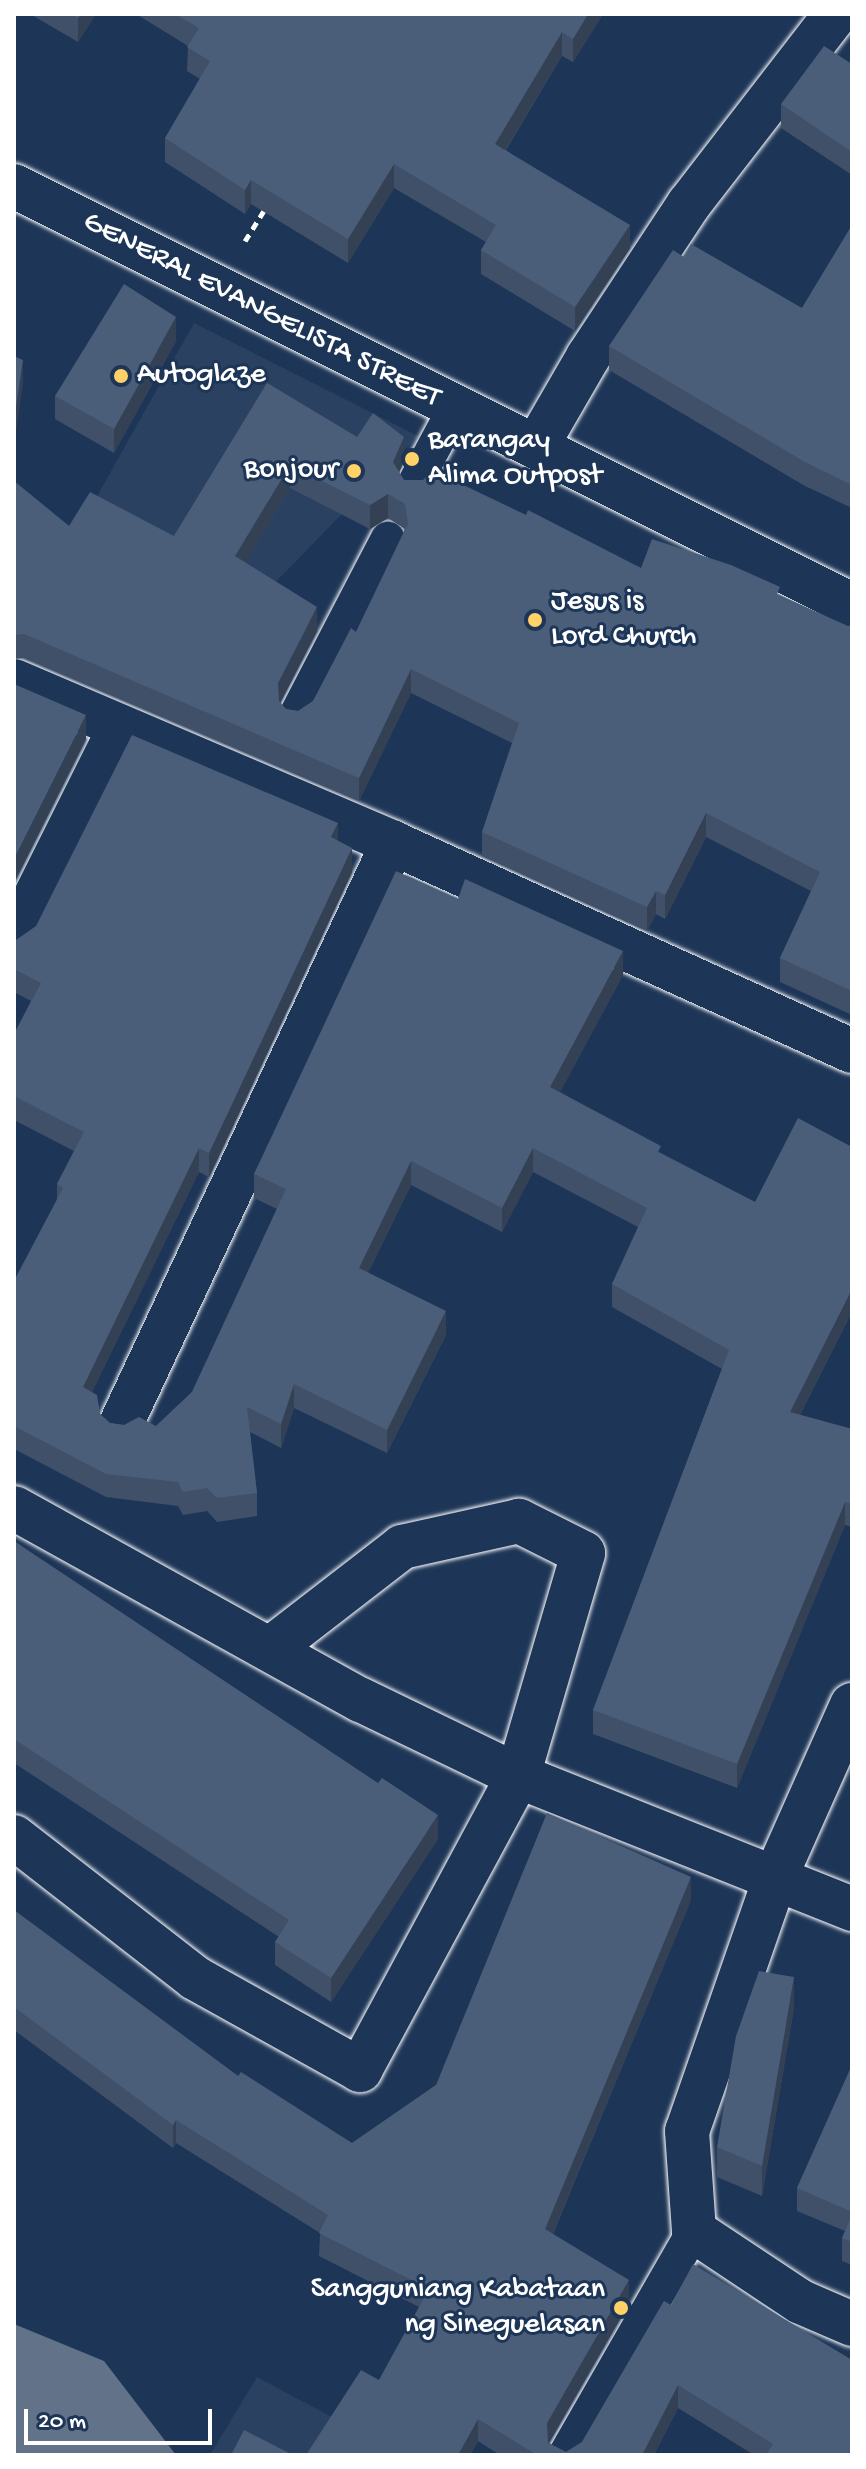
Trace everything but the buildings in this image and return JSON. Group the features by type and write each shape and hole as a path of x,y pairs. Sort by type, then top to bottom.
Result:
{"street":[{"path":"536,447 588,357 689,204 836,14"},
{"name":"GENERAL EVANGELISTA STREET","path":"14,186 214,289 852,605"},
{"path":"14,681 393,843 852,1051"},
{"path":"14,939 120,727"},
{"path":"121,1424 393,843"},
{"path":"14,1508 361,1700 518,1776 776,1876 852,1909"},
{"path":"14,1837 195,1978 360,2070 518,1776 583,1553 519,1521 402,1547 270,1649"},
{"path":"852,1705 776,1876 687,2131 694,2231 801,2302 852,2324"}],"lane":[{"path":"413,486 455,408"},
{"path":"296,715 388,538"},
{"path":"565,2455 694,2231"}],"path":[{"path":"214,289 273,197"}],"shaded area":[{"path":"194,323 418,436 265,593 91,507"},
{"path":"14,2324 104,2361 176,2455 14,2455"},
{"path":"257,2377 403,2455 210,2455"}],"place":[{"name":"Autoglaze","path":"121,376"},
{"name":"Barangay Alima Outpost","path":"412,459"},
{"name":"Bonjour","path":"354,471"},
{"name":"Jesus is Lord Church","path":"535,620"},
{"name":"Sangguniang Kabataan ng Sineguelasan","path":"621,2308"}]}
